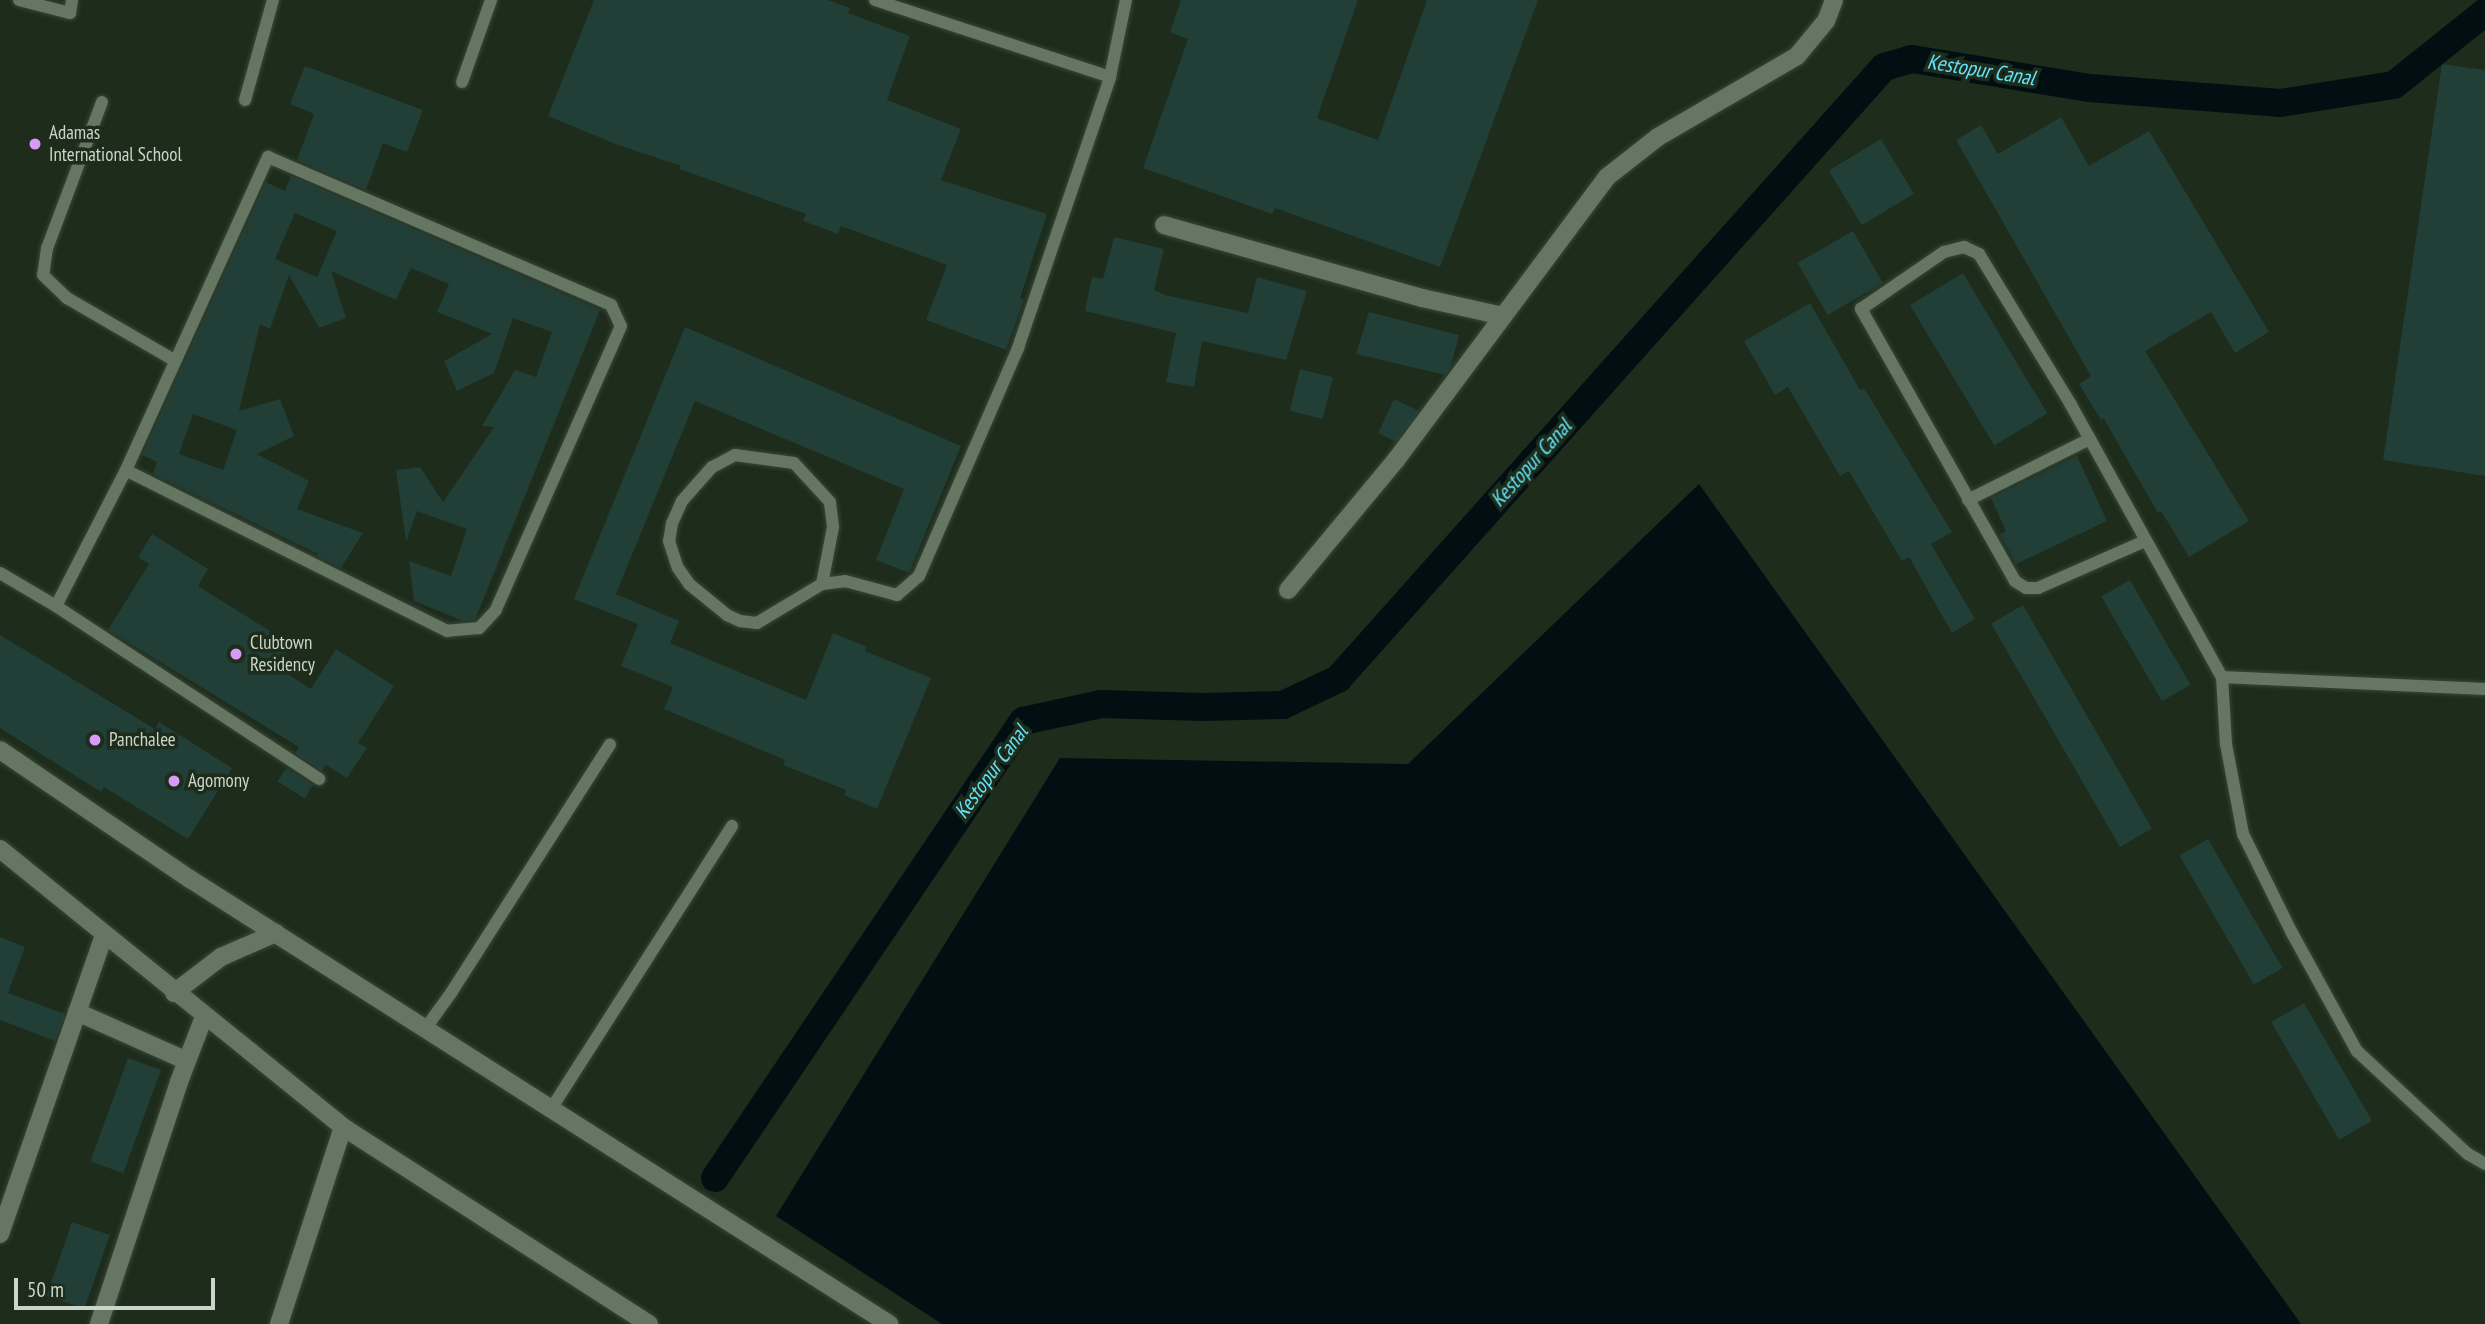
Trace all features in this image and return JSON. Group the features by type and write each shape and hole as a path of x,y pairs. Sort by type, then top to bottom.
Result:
{"street":[{"path":"1288,590 1396,460 1607,177 1658,137 1797,56 1826,22 1834,0"},
{"path":"1164,225 1422,298 1503,316"},
{"path":"0,750 276,933 430,1022 555,1102 889,1324"},
{"path":"1,852 344,1127 649,1324"},
{"path":"174,993 221,957 276,933"},
{"path":"0,1234 104,936"},
{"path":"77,1012 187,1060"},
{"path":"99,1324 187,1060 204,1017"},
{"path":"279,1324 344,1127"}],"lane":[{"path":"19,0 70,13 72,0"},
{"path":"245,100 273,0"},
{"path":"462,82 491,0"},
{"path":"822,584 833,527 830,502 794,463 735,455 712,467 682,501 668,541 672,554 689,584 727,614 757,623 822,584 845,581 897,595 919,576 1018,348 1110,78 1126,0"},
{"path":"883,1 1110,78"},
{"path":"102,102 47,248 43,275 67,298 174,360"},
{"path":"56,606 126,470 268,157 611,305 621,326 496,610 478,628 447,631 126,470"},
{"path":"2145,541 2038,588 2026,588 2015,581 2001,561 1861,309 1944,252 1964,247 1979,254 2090,439 2222,677 2226,744 2243,834 2291,933 2357,1051 2468,1153 2485,1164"},
{"path":"1968,500 2090,439"},
{"path":"0,573 56,606 319,779"},
{"path":"2222,677 2485,689"},
{"path":"430,1022 610,744"},
{"path":"555,1102 732,826"}],"shaded area":[{"path":"1699,484 2301,1324 942,1324 776,1216 1060,758 1408,764"}],"building":[{"path":"594,0 828,0 850,8 848,13 910,36 887,100 961,129 941,180 1047,214 1020,298 1024,300 1006,350 926,320 947,265 841,226 838,234 803,221 806,214 679,169 681,166 618,145 548,116"},
{"path":"1181,0 1358,0 1317,118 1378,140 1427,0 1538,0 1440,267 1275,208 1272,214 1143,168 1188,39 1170,32"},
{"path":"2442,64 2485,70 2485,476 2383,460"},
{"path":"305,66 423,110 407,152 383,143 366,190 297,160 314,114 290,104"},
{"path":"2061,117 2089,166 2149,131 2269,332 2235,353 2211,312 2145,351 2249,521 2189,557 2161,511 2158,513 2104,419 2101,420 2079,384 2091,376 1956,140 1981,125 1998,154"},
{"path":"1881,139 1914,194 1862,225 1829,170"},
{"path":"291,176 600,310 475,620 463,621 414,601 409,561 451,576 467,529 417,511 406,542 396,470 420,467 443,502 494,427 482,426 515,370 536,377 552,332 513,318 494,373 457,391 444,361 492,334 437,312 449,284 411,268 396,300 331,271 346,318 319,328 289,275 270,329 260,324 239,411 280,399 294,436 257,454 309,481 297,509 363,533 341,568 317,556 318,554 153,474 157,462 142,455 266,182 285,191","holes":["295,213 337,231 317,277 275,259","193,414 237,430 223,470 179,454"]},
{"path":"1853,231 1883,283 1828,315 1798,263"},
{"path":"1114,237 1164,249 1154,290 1165,295 1248,313 1257,277 1307,291 1286,360 1202,341 1194,387 1166,382 1176,333 1085,311 1092,277 1103,279"},
{"path":"1963,273 2047,414 1994,446 1910,305"},
{"path":"1810,303 1860,390 1864,388 1952,532 1931,544 1975,619 1952,633 1909,557 1902,561 1849,471 1840,476 1788,387 1775,395 1744,341"},
{"path":"1369,312 1459,335 1451,367 1445,375 1356,354"},
{"path":"685,327 961,446 909,573 876,560 904,489 695,401 616,594 679,621 670,643 806,700 833,633 867,647 865,651 931,678 877,809 844,795 846,790 783,765 785,760 664,709 673,687 621,666 638,624 574,599"},
{"path":"1300,369 1333,377 1323,419 1290,411"},
{"path":"1394,399 1419,411 1396,442 1378,433"},
{"path":"2077,456 2107,521 2016,564 2000,534 2006,531 1991,498"},
{"name":"Clubtown Residency","path":"152,534 208,569 198,586 291,644 277,667 311,689 336,649 394,686 358,743 367,748 347,778 326,765 322,771 295,753 299,747 108,630 149,564 138,557"},
{"path":"2130,580 2190,685 2162,701 2101,596"},
{"path":"2023,605 2152,828 2120,847 1991,624"},
{"path":"0,635 155,729 159,722 232,768 188,839 104,787 101,792 0,728"},
{"path":"286,768 313,785 305,799 278,782"},
{"path":"2208,839 2282,968 2254,985 2179,856"},
{"path":"0,937 25,947 8,993 65,1014 55,1041 0,1020"},
{"path":"2304,1003 2372,1121 2339,1140 2271,1022"},
{"path":"128,1058 161,1070 123,1173 90,1161"},
{"path":"72,1222 110,1235 84,1309 47,1296"}],"waterway":[{"name":"Kestopur Canal","path":"715,1178 1023,721 1101,704 1203,707 1283,705 1338,679 1884,67 1912,59 2090,88 2280,103 2394,85 2485,12"}],"place":[{"name":"Adamas International School","path":"35,144"},
{"name":"Clubtown Residency","path":"236,654"},
{"name":"Panchalee","path":"95,740"},
{"name":"Agomony","path":"174,781"}]}
